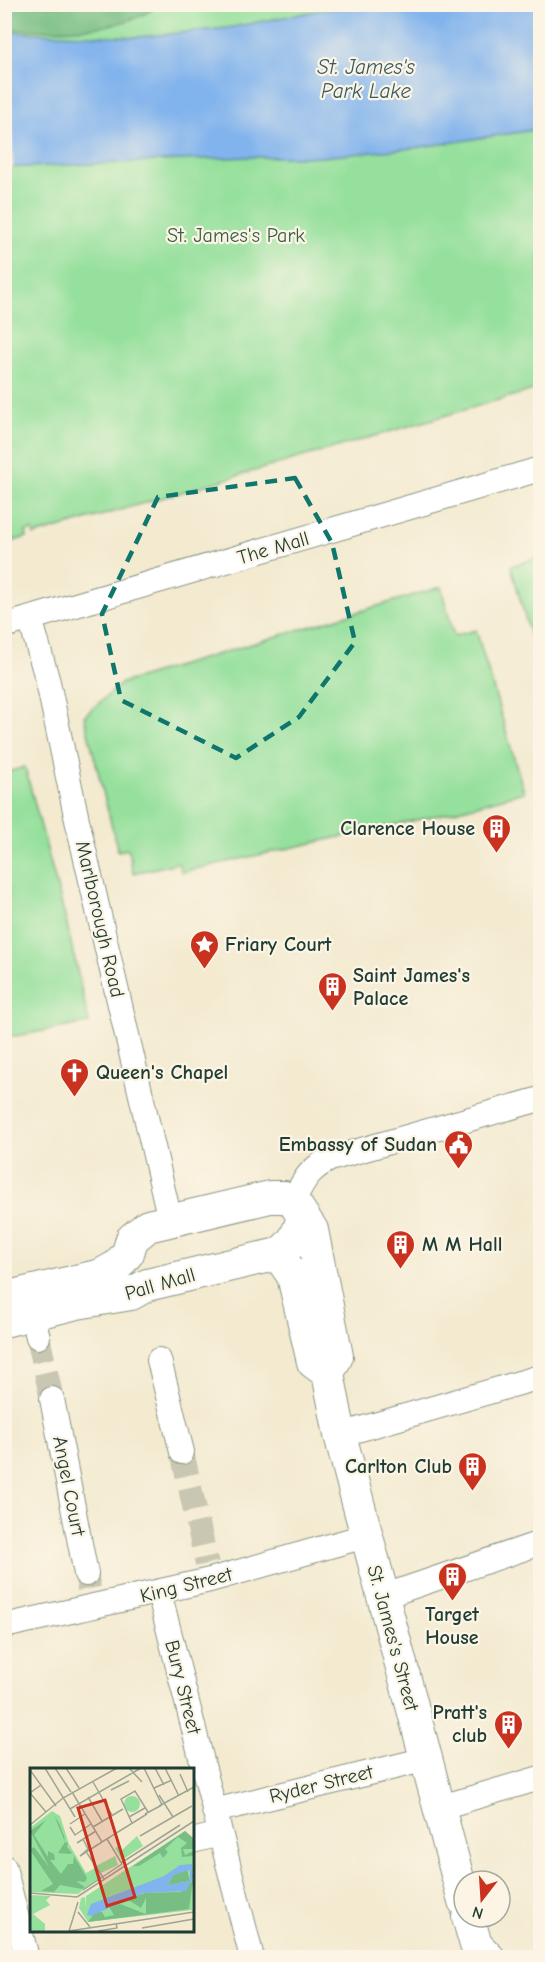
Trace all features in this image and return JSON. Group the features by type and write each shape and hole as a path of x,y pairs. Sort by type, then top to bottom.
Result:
{"main road":[{"name":"Pall Mall","path":"4,1298 101,1275 117,1266 128,1253 132,1239 148,1226 270,1197 284,1197 298,1209"},
{"path":"278,1254 294,1242 298,1209"},
{"name":"St. James's Street","path":"298,1209 312,1230 338,1356 328,1373 340,1435 455,1869"},
{"path":"128,1253 130,1266 147,1285"},
{"name":"Pall Mall","path":"25,1324 77,1303 131,1294 147,1285 278,1254"},
{"name":"St. James's Street","path":"278,1254 293,1276 313,1362 328,1373"}],"street":[{"name":"The Mall","path":"4,626 540,470"},
{"name":"Marlborough Road","path":"30,618 46,675 77,820 170,1220"},
{"path":"298,1209 303,1181 314,1167 330,1159 540,1099"},
{"path":"159,1360 182,1452"},
{"path":"340,1435 540,1377"},
{"name":"Angel Court","path":"52,1399 89,1590"},
{"name":"King Street","path":"4,1626 89,1590 159,1592 209,1572 366,1536"},
{"path":"382,1597 540,1543"},
{"name":"Bury Street","path":"159,1592 252,1958"},
{"name":"Ryder Street","path":"214,1811 427,1759"},
{"path":"438,1808 540,1778"},
{"path":"194,1840 220,1834"},
{"path":"15,1881 27,1958"}],"highlighted area":[{"path":"295,478 332,543 355,642 299,717 236,758 121,700 102,614 158,497"}],"green space":[{"path":"4,5 159,5 143,15 106,26 64,30 5,30"},
{"name":"St. James's Park","path":"5,5 540,5 540,388 34,535 33,530 26,532 27,537 14,541 12,536 6,538 8,543 5,543"},
{"path":"540,557 540,672 511,566"},
{"path":"441,587 454,636 476,630 524,792 448,813 182,872 178,863 133,873 128,849 118,851 84,716 122,683"},
{"path":"25,767 66,921 89,1023 15,1036 4,1034 4,773"}],"water":[{"name":"St. James's Park Lake","path":"371,5 540,5 540,129 414,148 322,157 249,157 5,168 5,32 138,37 227,28 316,11"}],"pier":[{"path":"5,29 9,29 13,168 5,168"}],"tunnel":[{"path":"38,1337 52,1399"},
{"path":"182,1452 207,1564"},
{"path":"86,1574 89,1589"}],"place":[{"name":"Clarence House","path":"496,854"},
{"name":"Friary Court","path":"204,970"},
{"name":"Saint James's Palace","path":"332,1012"},
{"name":"Queen's Chapel","path":"75,1098"},
{"name":"Embassy of Sudan","path":"458,1170"},
{"name":"M M Hall","path":"401,1270"},
{"name":"Carlton Club","path":"473,1492"},
{"name":"Target House","path":"452,1602"},
{"name":"Pratt's club","path":"508,1750"}]}
